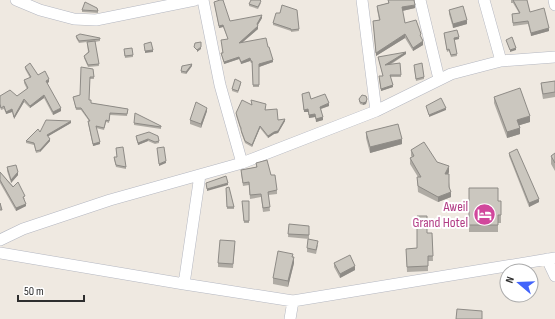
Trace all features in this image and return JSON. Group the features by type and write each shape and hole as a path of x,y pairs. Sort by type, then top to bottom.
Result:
{"street":[{"path":"16,0 40,10 74,19 96,20 195,0"},
{"path":"203,0 220,85 242,163"},
{"path":"362,0 376,111"},
{"path":"420,0 439,79"},
{"path":"484,0 501,61"},
{"path":"554,0 555,5"},
{"path":"0,240 23,229 110,200 242,163 376,111 439,79 469,69 501,61 555,57"},
{"path":"184,284 200,175"},
{"path":"0,253 292,301 551,258 555,276"},
{"path":"290,319 292,301"}],"building":[{"path":"223,0 230,21 262,15 257,24 258,26 239,43 266,38 273,60 259,64 259,85 253,85 252,61 250,58 241,62 239,57 224,62 221,53 223,53 221,40 228,39 223,25 219,26 214,2"},
{"path":"251,0 261,1 258,7 249,4"},
{"path":"388,0 414,0 415,5 402,7 405,23 416,20 423,41 413,48 405,34 376,53 373,21 380,20 377,6 389,3"},
{"path":"513,0 527,0 530,12 544,8 549,28 531,33 528,21 513,23 512,14 520,13"},
{"path":"85,2 97,8 98,11 82,10"},
{"path":"282,5 297,10 299,29 291,30 273,23 276,13 280,13"},
{"path":"463,6 467,20 453,24 449,10"},
{"path":"457,30 459,37 454,38 457,54 451,55 449,49 447,50 444,33"},
{"path":"80,34 100,39 79,41 76,36"},
{"path":"512,37 516,48 510,50 506,40"},
{"path":"95,41 99,64 88,65 84,56 89,52 87,42"},
{"path":"151,42 153,50 145,51 144,44"},
{"path":"201,42 201,47 197,50 194,47 195,43"},
{"path":"132,48 133,55 125,56 124,49"},
{"path":"406,52 385,65 400,63 401,75 390,75 393,85 381,89 379,76 383,76 378,57"},
{"path":"30,63 38,75 45,71 49,79 46,81 61,108 53,112 44,95 30,106 24,99 14,117 12,109 6,112 4,106 1,108 0,96 10,90 17,96 28,88 24,80 31,77 25,67"},
{"path":"422,63 424,77 416,79 414,65"},
{"path":"192,64 186,72 181,71 182,66"},
{"path":"81,67 93,69 94,77 90,77 89,100 91,100 91,103 128,109 127,114 110,113 109,121 106,120 104,128 96,126 100,142 93,144 88,121 90,121 81,108 76,108 73,97 80,95"},
{"path":"235,79 241,82 238,91 232,89"},
{"path":"555,81 555,92 543,94 541,83"},
{"path":"520,88 530,116 517,120 520,128 507,132 494,97"},
{"path":"309,92 311,99 325,94 329,103 320,107 323,117 316,119 315,114 309,115 308,109 304,110 302,94"},
{"path":"362,95 366,96 367,99 366,102 363,103 360,102 359,99"},
{"path":"441,98 446,108 429,115 426,106"},
{"path":"242,100 252,105 251,100 266,104 265,110 277,109 278,120 285,119 278,131 268,136 260,126 252,145 245,141 236,113"},
{"path":"196,102 207,108 201,124 190,120"},
{"path":"135,113 161,126 161,127 134,123"},
{"path":"46,120 71,121 47,135 50,139 40,150 36,151 34,143 26,141 38,129 40,132"},
{"path":"398,124 402,139 370,147 366,132"},
{"path":"149,132 158,136 159,141 155,142 148,139 138,143 136,136"},
{"path":"424,142 437,162 449,166 445,174 449,174 449,187 451,192 438,197 418,186 417,177 421,177 410,158 414,156 411,150"},
{"path":"123,147 126,167 116,165 114,157 117,157 116,148"},
{"path":"164,147 166,161 159,164 157,148"},
{"path":"517,149 539,199 529,203 509,153"},
{"path":"555,153 555,163 551,156"},
{"path":"267,160 271,175 275,175 277,190 268,192 270,207 263,208 261,194 250,195 249,182 243,183 241,170 257,167 256,163"},
{"path":"16,165 18,172 11,180 7,167"},
{"path":"0,172 13,187 18,182 25,196 23,197 26,204 16,208 0,180"},
{"path":"226,176 228,183 207,189 206,183"},
{"path":"229,187 234,207 227,207 226,188"},
{"path":"469,188 498,188 498,201 501,201 501,215 498,215 498,225 469,225"},
{"path":"242,201 249,201 249,221 244,221"},
{"path":"417,216 427,216 427,233 432,233 433,256 428,256 428,266 407,267 406,249 417,248"},
{"path":"289,224 309,226 309,235 288,234"},
{"path":"308,239 318,241 316,250 307,248"},
{"path":"220,240 235,241 233,264 218,263"},
{"path":"278,251 293,254 292,257 294,257 288,281 273,278"},
{"path":"350,255 355,266 340,274 334,263"},
{"path":"457,309 482,311 482,319 456,319"}],"place":[{"name":"Aweil Grand Hotel","path":"484,214"}]}
